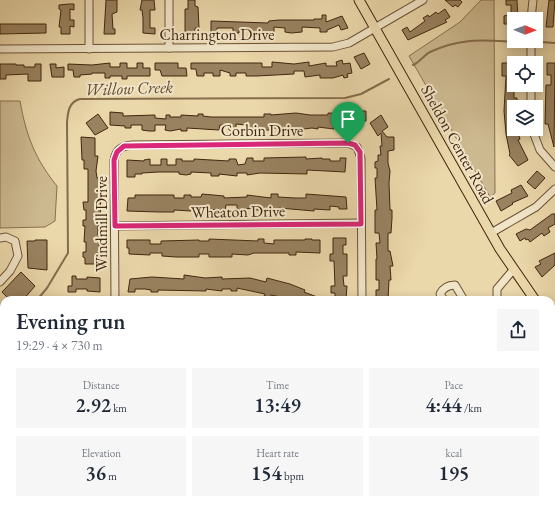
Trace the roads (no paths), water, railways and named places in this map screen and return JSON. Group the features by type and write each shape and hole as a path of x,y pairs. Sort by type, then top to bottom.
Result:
{"main road":[{"name":"Sheldon Center Road","path":"359,0 491,233 513,270 532,296"}],"street":[{"path":"89,0 89,49"},
{"path":"169,0 169,48"},
{"name":"Charrington Drive","path":"0,49 333,47 349,43 423,0"},
{"path":"532,12 533,0"},
{"path":"535,136 540,150 555,167"},
{"name":"Corbin Drive","path":"119,150 124,146 132,145 348,143 357,147 361,158 361,224"},
{"name":"Windmill Drive","path":"115,296 114,160 119,150"},
{"path":"491,233 536,207 555,189"},
{"path":"361,224 362,296"},
{"name":"Wheaton Drive","path":"115,226 361,224"},
{"path":"0,238 6,237 14,241 18,256 10,271 0,282"},
{"path":"497,296 497,289 513,270"},
{"path":"441,296 440,294 442,290 450,285 455,285 462,296"}],"waterway":[{"name":"Willow Creek","path":"413,65 430,52 454,44 476,41 507,42"},
{"name":"Willow Creek","path":"543,42 555,43"},
{"name":"Willow Creek","path":"40,296 47,288 68,253 67,122 71,105 76,100 345,98 361,94 389,79"}]}
